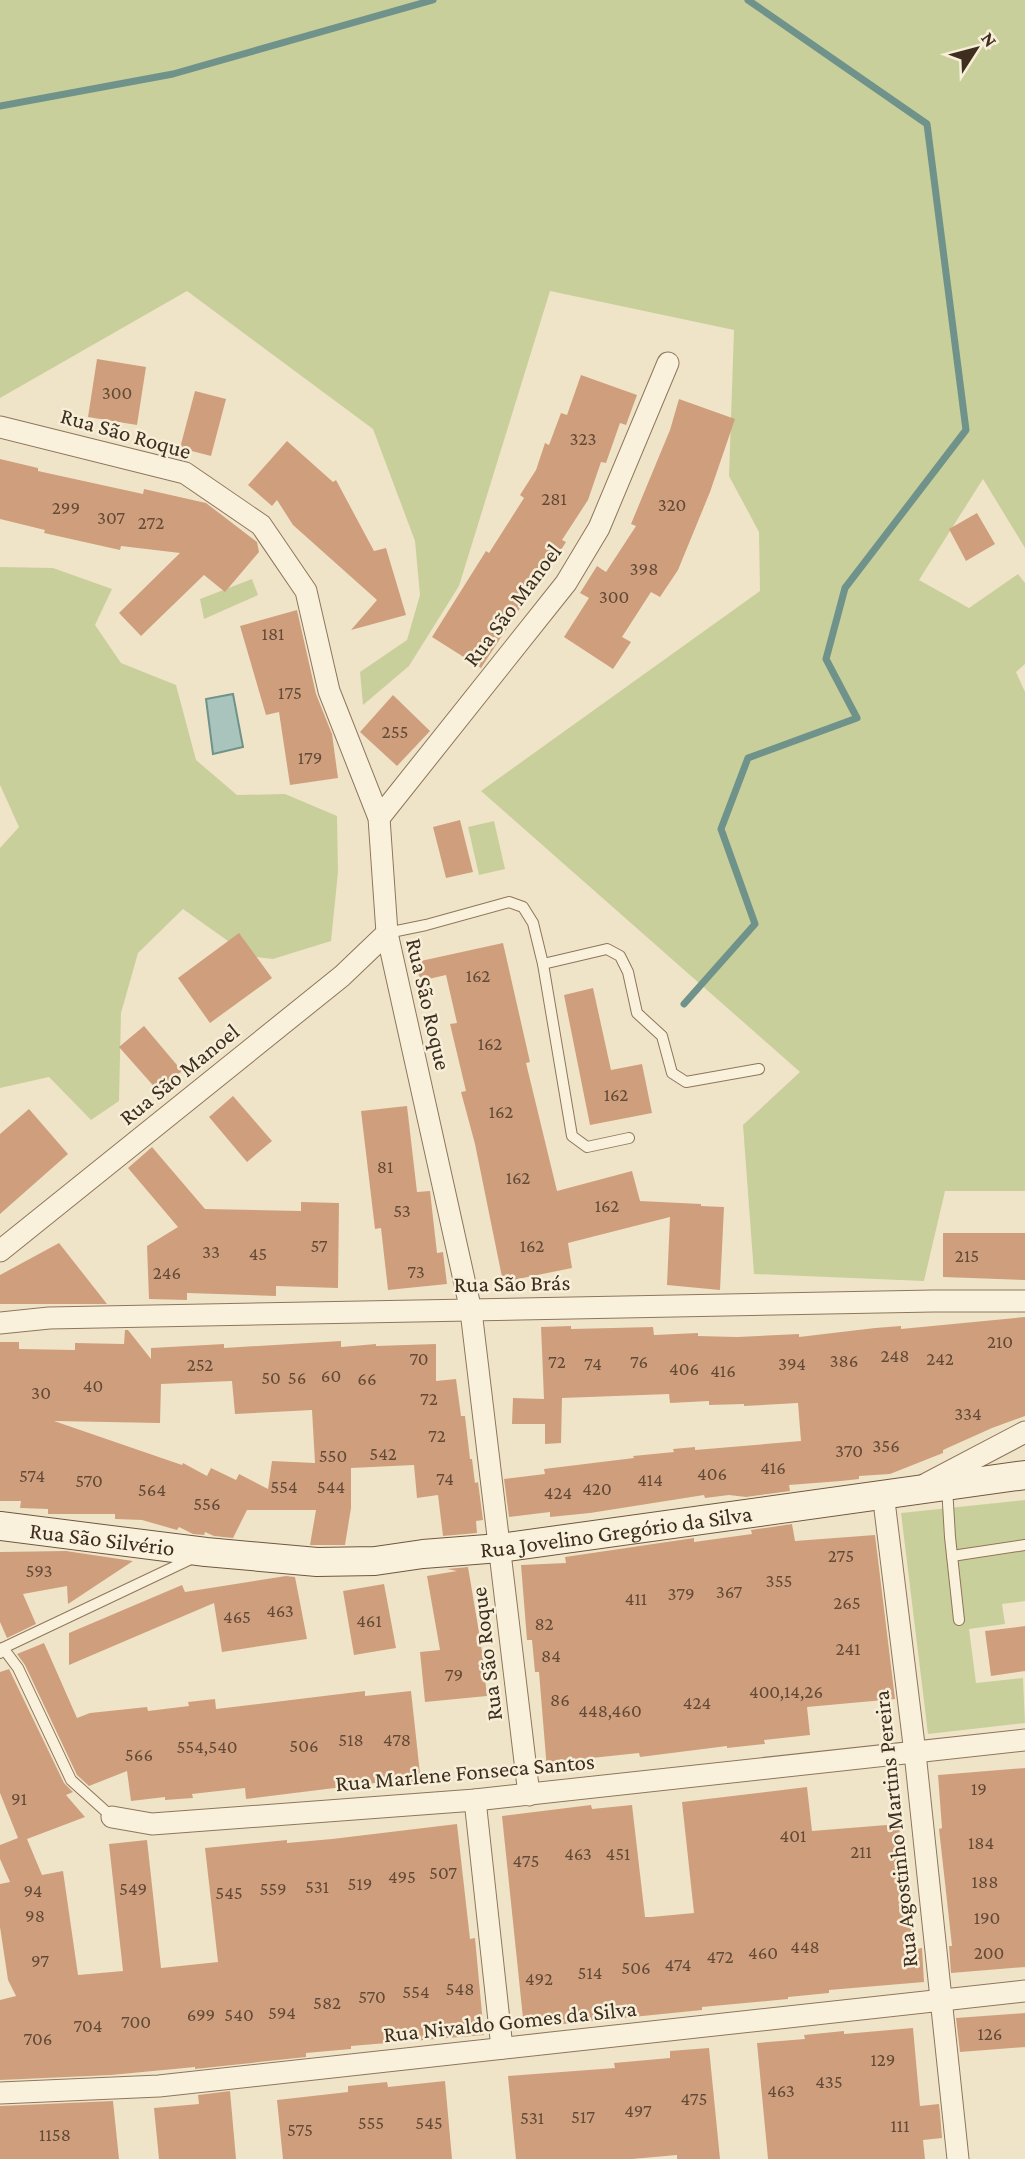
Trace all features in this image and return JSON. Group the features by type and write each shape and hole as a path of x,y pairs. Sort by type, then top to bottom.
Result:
{"street":[{"name":"Rua São Manoel","path":"379,818 566,583 599,527 668,363"},
{"name":"Rua São Roque","path":"0,427 185,473 261,525 306,591 329,691 379,818 387,933 471,1311 529,1795"},
{"name":"Rua São Manoel","path":"0,1251 342,976 387,933"},
{"name":"Rua São Brás","path":"0,1323 48,1318 1025,1301"},
{"path":"918,1489 1025,1432"},
{"name":"Rua Jovelino Gregório da Silva","path":"206,1552 317,1562 375,1561 500,1548 1025,1475"},
{"name":"Rua Agostinho Martins Pereira","path":"883,1493 915,1753 958,2159"},
{"name":"Rua São Silvério","path":"0,1526 206,1552"},
{"name":"Rua Marlene Fonseca Santos","path":"112,1816 152,1824 475,1800 1025,1740"},
{"path":"475,1800 502,2048"},
{"name":"Rua Nivaldo Gomes da Silva","path":"0,2092 159,2086 1025,1991"}],"lane":[{"path":"387,933 509,902 523,907 533,923 542,964 572,1136 587,1147 629,1138"},
{"path":"542,964 607,949 620,956 628,972 637,1013 662,1036 672,1073 686,1082 759,1069"},
{"path":"947,1485 959,1620"},
{"path":"952,1556 1025,1545"},
{"path":"2,1651 206,1552"},
{"name":"Rua Marlene Fonseca Santos","path":"2,1651 18,1668 71,1780 112,1816"}],"green space":[{"path":"0,0 1025,0 1025,548 983,479 919,580 969,608 1018,574 1025,583 1025,664 1016,672 1025,692 1025,1191 945,1191 924,1281 754,1274 743,1125 800,1072 481,791 760,591 759,532 729,476 734,330 550,291 459,586 409,666 363,705 360,672 407,640 420,595 415,541 373,429 187,291 0,398"},
{"path":"0,567 53,568 112,589 95,625 121,663 176,685 196,760 237,795 285,794 337,816 338,872 331,941 273,959 249,956 183,909 138,953 121,1013 119,1101 91,1120 49,1077 0,1088 0,848 19,827 0,785"},
{"path":"252,579 258,595 204,619 200,599"},
{"path":"494,821 505,869 479,875 468,827"},
{"path":"1025,1500 1025,1601 1002,1604 1005,1624 969,1629 976,1683 1023,1678 1025,1723 928,1734 901,1513"}],"water":[{"path":"233,694 243,747 213,754 206,699"}],"building":[{"path":"97,359 146,367 137,425 88,417"},
{"path":"581,375 637,395 626,425 620,423 606,463 601,462 588,500 562,540 566,542 481,668 432,637 486,551 489,553 524,498 520,495 536,470 545,443 549,445 561,413 567,415"},
{"path":"195,391 226,399 211,456 180,448"},
{"path":"679,399 735,419 710,492 678,570 660,597 651,592 622,637 631,642 613,669 564,637 589,598 580,593 597,566 606,572 636,526 631,524 670,430"},
{"path":"287,441 333,482 336,480 374,551 386,548 406,615 351,630 377,600 293,525 277,500 272,506 248,485"},
{"path":"0,459 38,468 38,471 143,494 144,489 206,503 257,542 259,552 225,592 204,575 141,636 119,613 180,553 121,546 120,550 44,533 45,530 0,519"},
{"path":"977,513 995,544 966,561 949,529"},
{"path":"297,610 316,694 332,734 338,778 290,785 279,712 266,715 240,626"},
{"path":"393,695 430,731 397,766 360,732"},
{"path":"460,820 473,872 446,878 433,827"},
{"path":"239,933 272,978 210,1023 178,978"},
{"path":"503,943 530,1062 526,1063 557,1191 632,1171 640,1201 724,1207 720,1290 667,1285 670,1217 568,1243 572,1268 503,1282 475,1144 461,1092 466,1091 450,1024 457,1023 446,975 420,981 416,962"},
{"path":"593,988 611,1070 642,1064 652,1113 590,1125 564,995"},
{"path":"144,1026 182,1071 158,1091 119,1047"},
{"path":"233,1096 272,1141 247,1162 209,1117"},
{"path":"407,1106 417,1192 430,1191 437,1253 443,1252 447,1284 388,1290 381,1228 375,1229 361,1111"},
{"path":"29,1109 68,1154 0,1214 0,1134"},
{"path":"152,1147 205,1209 301,1211 301,1202 339,1203 338,1288 276,1286 276,1296 187,1293 187,1300 149,1299 147,1246 178,1227 128,1168"},
{"path":"943,1233 1025,1233 1025,1280 943,1277"},
{"path":"59,1243 107,1304 0,1304 0,1275"},
{"path":"1025,1317 1025,1416 890,1474 789,1485 790,1491 746,1497 729,1495 705,1498 704,1495 590,1513 550,1517 550,1512 509,1517 504,1479 545,1474 544,1469 674,1452 673,1449 695,1447 695,1450 801,1441 798,1403 744,1406 709,1405 709,1401 670,1403 669,1394 562,1398 561,1443 545,1444 545,1424 512,1424 513,1398 544,1399 541,1327 653,1327 654,1335 698,1333 698,1336 737,1337 799,1334 799,1337 875,1328 901,1326 901,1329"},
{"path":"125,1330 128,1330 151,1359 151,1348 224,1344 224,1348 341,1341 341,1347 436,1344 436,1381 456,1379 461,1416 465,1416 470,1459 475,1483 478,1482 483,1520 476,1521 477,1533 443,1536 438,1495 417,1498 414,1465 351,1468 351,1508 345,1545 310,1545 316,1510 247,1510 233,1538 205,1532 204,1535 193,1534 179,1527 177,1530 142,1520 115,1519 115,1514 48,1514 48,1509 20,1508 21,1501 0,1501 0,1342 19,1342 19,1349 75,1350 75,1343 124,1344","holes":["232,1381 235,1414 312,1410 315,1463 272,1461 268,1489 239,1474 236,1480 211,1468 207,1476 183,1463 182,1465 54,1421 160,1423 161,1384"]},
{"path":"792,1524 795,1541 875,1535 895,1699 807,1707 810,1735 764,1740 765,1744 727,1748 640,1757 639,1753 582,1759 583,1767 547,1770 539,1672 535,1672 532,1640 527,1640 521,1565 566,1563 565,1557 694,1538 694,1542 752,1534 751,1530"},
{"path":"66,1551 133,1561 68,1604 67,1586 23,1594 36,1624 7,1638 0,1622 0,1552"},
{"path":"468,1567 487,1696 425,1702 420,1652 440,1650 427,1576 457,1571 447,1569"},
{"path":"286,1576 295,1577 307,1639 222,1652 214,1603 69,1665 69,1633 182,1585 185,1592"},
{"path":"384,1584 396,1648 354,1655 343,1591"},
{"path":"1025,1626 1025,1671 991,1676 985,1631"},
{"path":"44,1643 77,1718 90,1713 189,1706 188,1702 215,1699 216,1709 365,1691 365,1696 411,1691 421,1783 383,1787 383,1782 246,1799 245,1788 192,1794 193,1798 165,1800 165,1797 131,1801 127,1771 89,1786 77,1775 25,1665 17,1654"},
{"path":"9,1669 64,1783 73,1792 66,1795 85,1817 27,1839 42,1875 63,1871 78,1975 123,1971 109,1844 147,1840 161,1968 218,1962 205,1848 287,1840 287,1843 332,1839 457,1824 470,1939 475,1938 484,2035 351,2046 351,2049 306,2053 306,2057 195,2069 0,2080 0,2000 16,1996 8,1980 0,1927 0,1884 10,1882 0,1859 0,1845 18,1838 0,1793 0,1672"},
{"path":"1025,1768 1025,1967 951,1973 949,1946 952,1946 939,1829 942,1828 938,1775"},
{"path":"807,1787 812,1831 899,1824 904,1888 910,1888 916,1949 922,1948 924,1982 829,1990 829,1993 788,1999 702,2007 702,2010 524,2028 502,1816 591,1805 592,1809 632,1805 645,1917 694,1913 682,1802"},
{"path":"1025,2013 1025,2047 960,2052 956,2018"},
{"path":"913,2028 920,2106 939,2104 940,2113 942,2138 923,2140 925,2159 768,2159 757,2043 805,2039 804,2035 844,2031 844,2034"},
{"path":"709,2048 720,2159 677,2159 677,2155 632,2159 516,2159 508,2076 615,2068 614,2063 670,2058 670,2051"},
{"path":"445,2081 452,2159 283,2159 277,2100 348,2092 348,2086 387,2082 388,2087"},
{"path":"230,2091 236,2159 159,2159 154,2108 199,2104 198,2095"},
{"path":"113,2101 119,2159 0,2159 0,2106"}],"waterway":[{"path":"0,106 173,74 433,0"},
{"path":"684,1004 755,924 721,829 748,758 857,718 826,659 845,588 966,430 927,124 748,0"}]}
